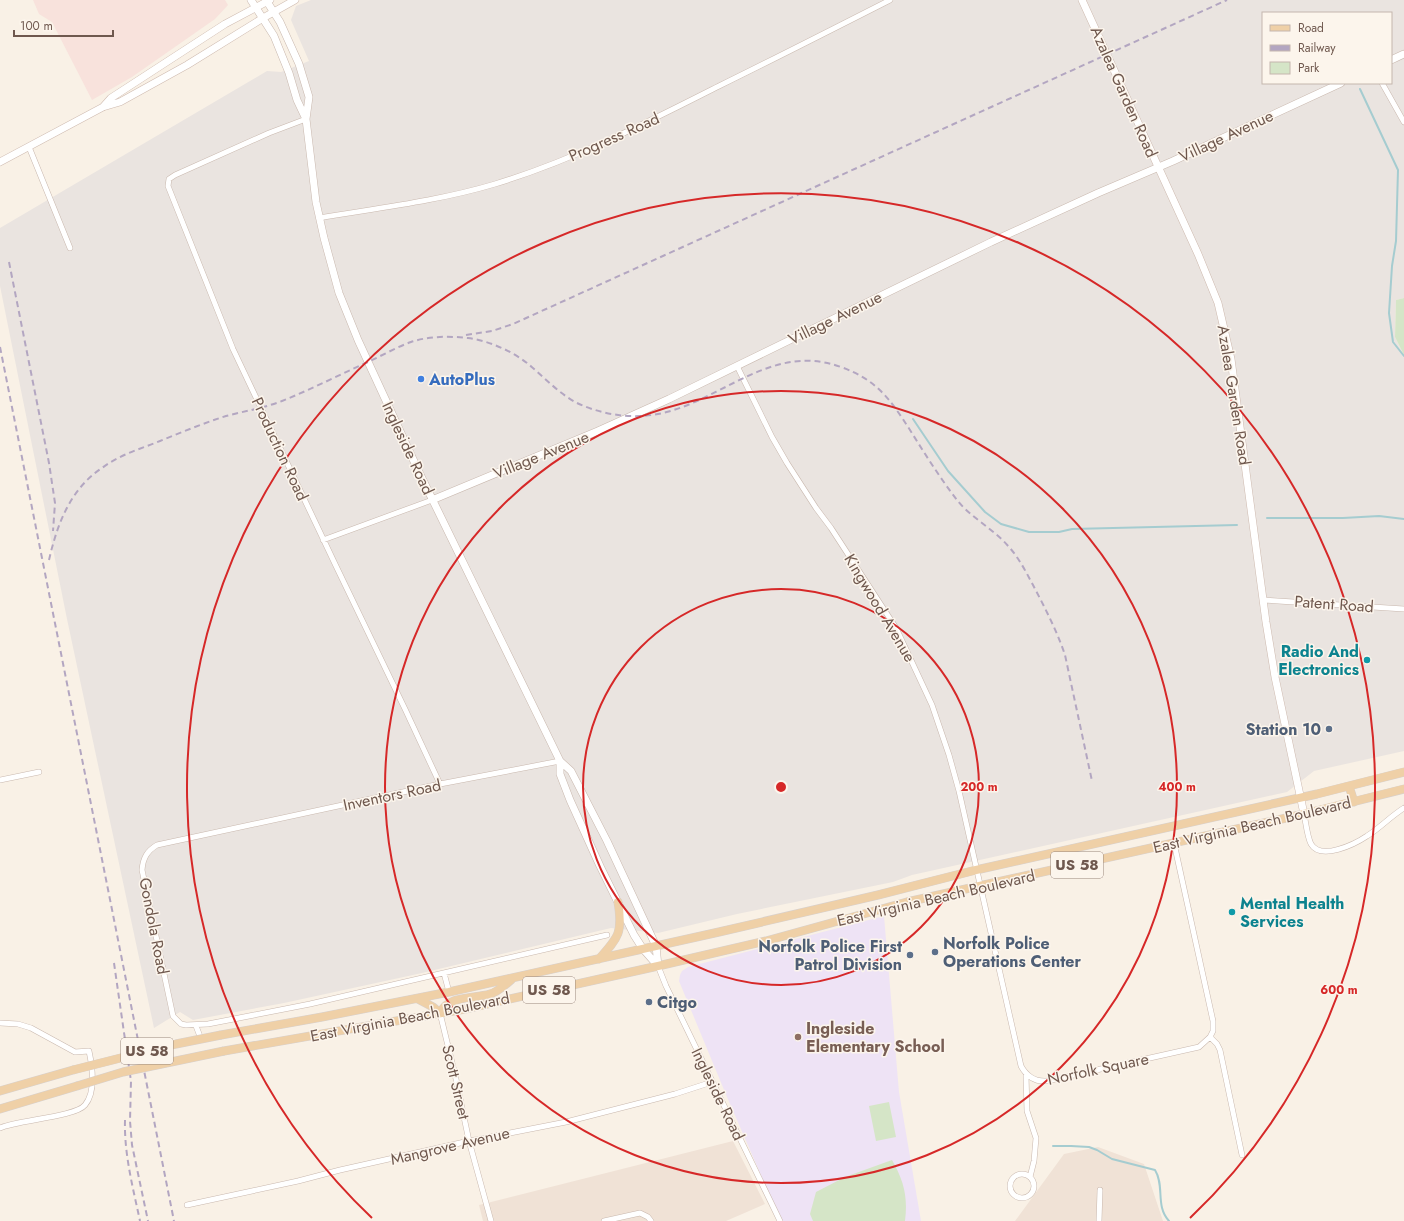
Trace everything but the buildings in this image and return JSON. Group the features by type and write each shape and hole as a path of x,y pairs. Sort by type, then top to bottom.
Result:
{"main road":[{"name":"East Virginia Beach Boulevard","path":"0,1091 73,1070 176,1044 418,999 514,978 878,895 976,870 1300,798 1404,772"},
{"path":"1349,786 1354,802"},
{"name":"East Virginia Beach Boulevard","path":"0,1109 123,1072 224,1051 465,1009 766,941 907,902 1304,814 1404,789"},
{"path":"599,959 613,943 620,929 621,920 618,902"},
{"path":"418,999 433,1007 440,1013 451,1001 492,994 514,978"}],"street":[{"name":"Ingleside Road","path":"251,0 269,28 282,54 297,100 306,119"},
{"name":"Ingleside Road","path":"268,0 293,48 307,88 309,98 306,119 319,218 332,271 342,300 375,379 432,500 560,761 571,771 607,841 656,946 658,966 666,986 780,1221"},
{"path":"103,107 111,98 172,58 225,24 268,0"},
{"path":"0,162 103,107 120,102 187,65 274,11 295,0"},
{"name":"Progress Road","path":"319,218 427,201 509,179 563,160 626,133 890,0"},
{"name":"Azalea Garden Road","path":"1082,0 1209,278 1218,303 1232,367 1263,600 1275,677 1304,814"},
{"path":"1392,60 1404,54"},
{"name":"Village Avenue","path":"323,540 432,500 598,431 738,366 991,242 1339,84"},
{"path":"1383,84 1404,122"},
{"name":"Production Road","path":"306,119 239,146 172,177 168,183 168,186 233,349 440,784"},
{"path":"29,147 70,248"},
{"name":"Kingwood Avenue","path":"738,366 772,437 787,464 831,528 896,628 915,668 932,705 949,756 959,792 976,870"},
{"name":"Patent Road","path":"1263,600 1404,609"},
{"name":"Ingleside Road","path":"560,761 560,774 570,800 618,902 634,935 643,949 658,966"},
{"name":"Inventors Road","path":"225,830 440,784 560,761"},
{"path":"0,780 39,772"},
{"path":"1304,814 1311,844 1324,852 1343,848 1368,836 1393,815 1404,808"},
{"name":"Gondola Road","path":"196,1026 181,1024 173,1016 149,907 142,870 143,863 147,853 157,845 225,830"},
{"path":"1174,843 1213,1021 1213,1031 1210,1036 1220,1050 1233,1106 1242,1155"},
{"name":"Norfolk Square","path":"976,870 1020,1062 1026,1075 1036,1080 1047,1081 1199,1046 1210,1036"},
{"name":"East Virginia Beach Boulevard","path":"196,1026 306,1005 607,935"},
{"name":"East Virginia Beach Boulevard","path":"444,973 449,992"},
{"name":"Scott Street","path":"440,1013 469,1141 491,1221"},
{"path":"0,1023 18,1024 31,1028 75,1052 89,1051 93,1075 88,1100 82,1107 56,1115 10,1124 0,1128"},
{"path":"196,1026 201,1039"},
{"path":"1026,1075 1027,1111 1036,1138 1034,1161 1030,1177 1034,1185 1031,1193 1025,1198 1014,1195 1010,1188 1011,1180 1018,1174 1026,1174 1030,1177"},
{"name":"Mangrove Avenue","path":"187,1205 260,1190 340,1170 469,1141 566,1122 675,1094 712,1082"},
{"path":"1099,1221 1100,1190"},
{"path":"604,1221 636,1213 645,1214 651,1221"}],"shaded area":[{"path":"33,0 225,0 228,5 215,19 132,77 92,100 52,22 39,14"},
{"path":"311,0 1404,0 1404,298 1396,300 1395,337 1404,355 1404,751 1314,771 1287,792 912,875 893,882 737,914 658,933 611,928 422,973 284,1003 193,1020 180,1012 154,1028 67,619 0,286 0,228 267,71 281,72 309,61 291,20 296,6"},
{"name":"Ingleside Elementary School","path":"884,916 899,1092 921,1221 783,1221 776,1210 727,1097 679,981 680,975 682,971 688,967"},
{"path":"733,1141 765,1204 726,1221 483,1221 479,1205"},
{"path":"1098,1147 1144,1164 1163,1221 1015,1221 1064,1154"}],"green space":[{"path":"1404,298 1404,355 1395,337 1396,300"},
{"path":"889,1102 896,1137 876,1141 869,1106"},
{"path":"892,1160 900,1175 904,1189 906,1204 905,1221 813,1221 810,1214 816,1192 845,1177"}],"waterway":[{"path":"1360,89 1398,170 1396,241 1392,266 1389,313 1393,342 1404,356"},
{"path":"913,419 948,471 985,512 1001,524 1029,532 1059,532 1072,529 1237,525"},
{"path":"1267,518 1343,518 1379,516 1404,519"},
{"path":"1053,1146 1089,1147 1112,1159 1155,1170 1158,1176 1162,1209 1169,1221"}],"railway":[{"path":"466,335 492,331 513,324 1227,0"},
{"path":"9,262 49,463 55,503 53,531"},
{"path":"49,560 56,534 66,509 73,497 81,486 115,459 226,416 261,408 282,401 401,346 418,340 439,337 454,337 476,339 491,344 520,358 557,389 577,403 592,409 624,416 640,416 666,412 691,404 739,380 763,370 788,363 813,361 841,367 853,372 873,384 882,392 896,409 957,500 997,535 1013,551 1019,560 1046,611 1065,655 1092,781"},
{"path":"0,347 174,1221"},
{"path":"114,963 131,1081 130,1121 132,1145 148,1221"},
{"path":"125,1120 127,1158 140,1221"}],"place":[{"name":"AutoPlus","path":"421,379"},
{"name":"Radio And Electronics","path":"1367,660"},
{"name":"Station 10","path":"1329,729"},
{"name":"Mental Health Services","path":"1232,912"},
{"name":"Norfolk Police Operations Center","path":"935,952"},
{"name":"Norfolk Police First Patrol Division","path":"910,955"},
{"name":"Citgo","path":"649,1002"},
{"name":"Ingleside Elementary School","path":"798,1037"}]}
